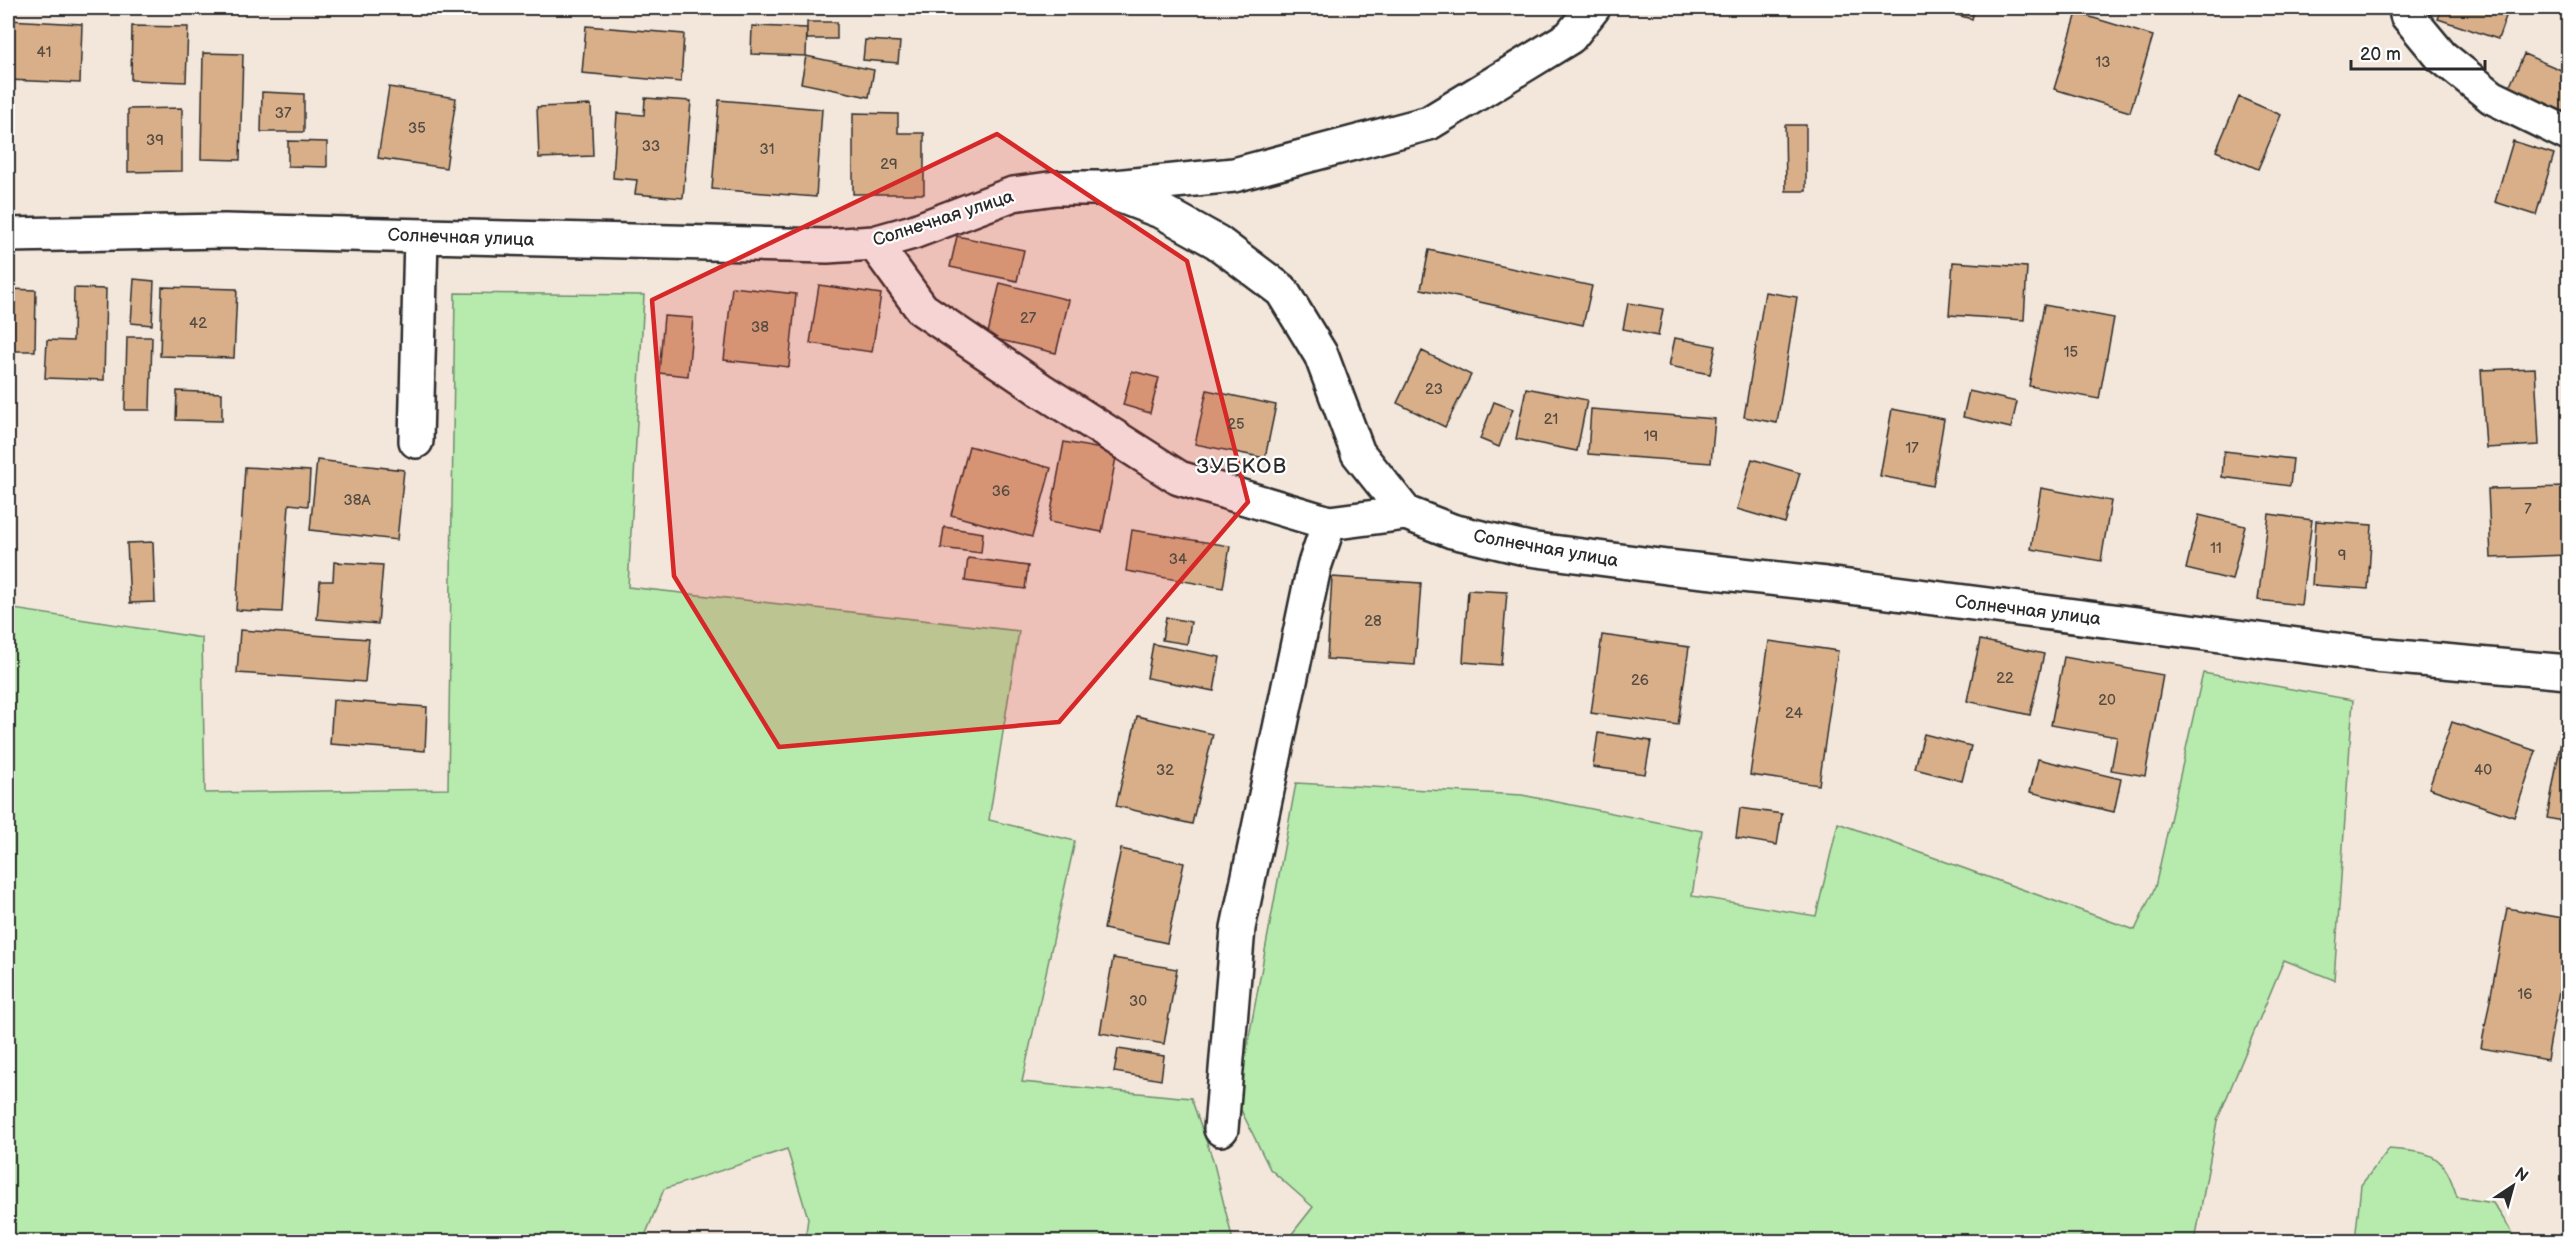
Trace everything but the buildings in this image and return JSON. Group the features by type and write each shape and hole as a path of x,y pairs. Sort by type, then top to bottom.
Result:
{"street":[{"path":"1100,188 1234,175 1429,123 1570,37 1593,8"},
{"path":"2406,8 2407,15 2441,56 2492,97 2568,134"},
{"name":"Солнечная улица","path":"8,235 225,231 827,246 874,243 913,232 1013,194 1056,188 1100,188 1163,213 1217,242 1282,291 1321,355 1358,453 1406,513 1452,531 1529,549 1826,584 2375,655 2568,672"},
{"path":"416,441 421,236"},
{"path":"874,243 922,309 1041,390 1179,478 1329,522 1406,513"},
{"path":"1221,1129 1238,928 1314,567 1329,522"}],"highlighted area":[{"path":"997,134 1187,261 1248,502 1059,722 779,747 674,576 652,300"}],"green space":[{"path":"455,293 644,295 628,587 1019,631 989,820 1075,841 1022,1082 1191,1098 1213,1160 1233,1241 805,1241 808,1218 787,1149 664,1189 643,1241 8,1241 8,608 202,638 205,793 448,789"},
{"path":"2203,673 2353,700 2334,980 2284,960 2217,1121 2195,1241 2113,1241 2081,1235 2081,1242 1293,1241 1291,1235 1313,1207 1270,1169 1237,1102 1296,783 1522,795 1702,831 1692,896 1816,916 1838,823 2135,930 2155,887"},
{"path":"2389,1149 2426,1154 2434,1158 2447,1171 2457,1197 2493,1203 2518,1241 2355,1241 2361,1185"}],"district":[{"name":"ЗУБКОВ","path":"1242,466"}]}
